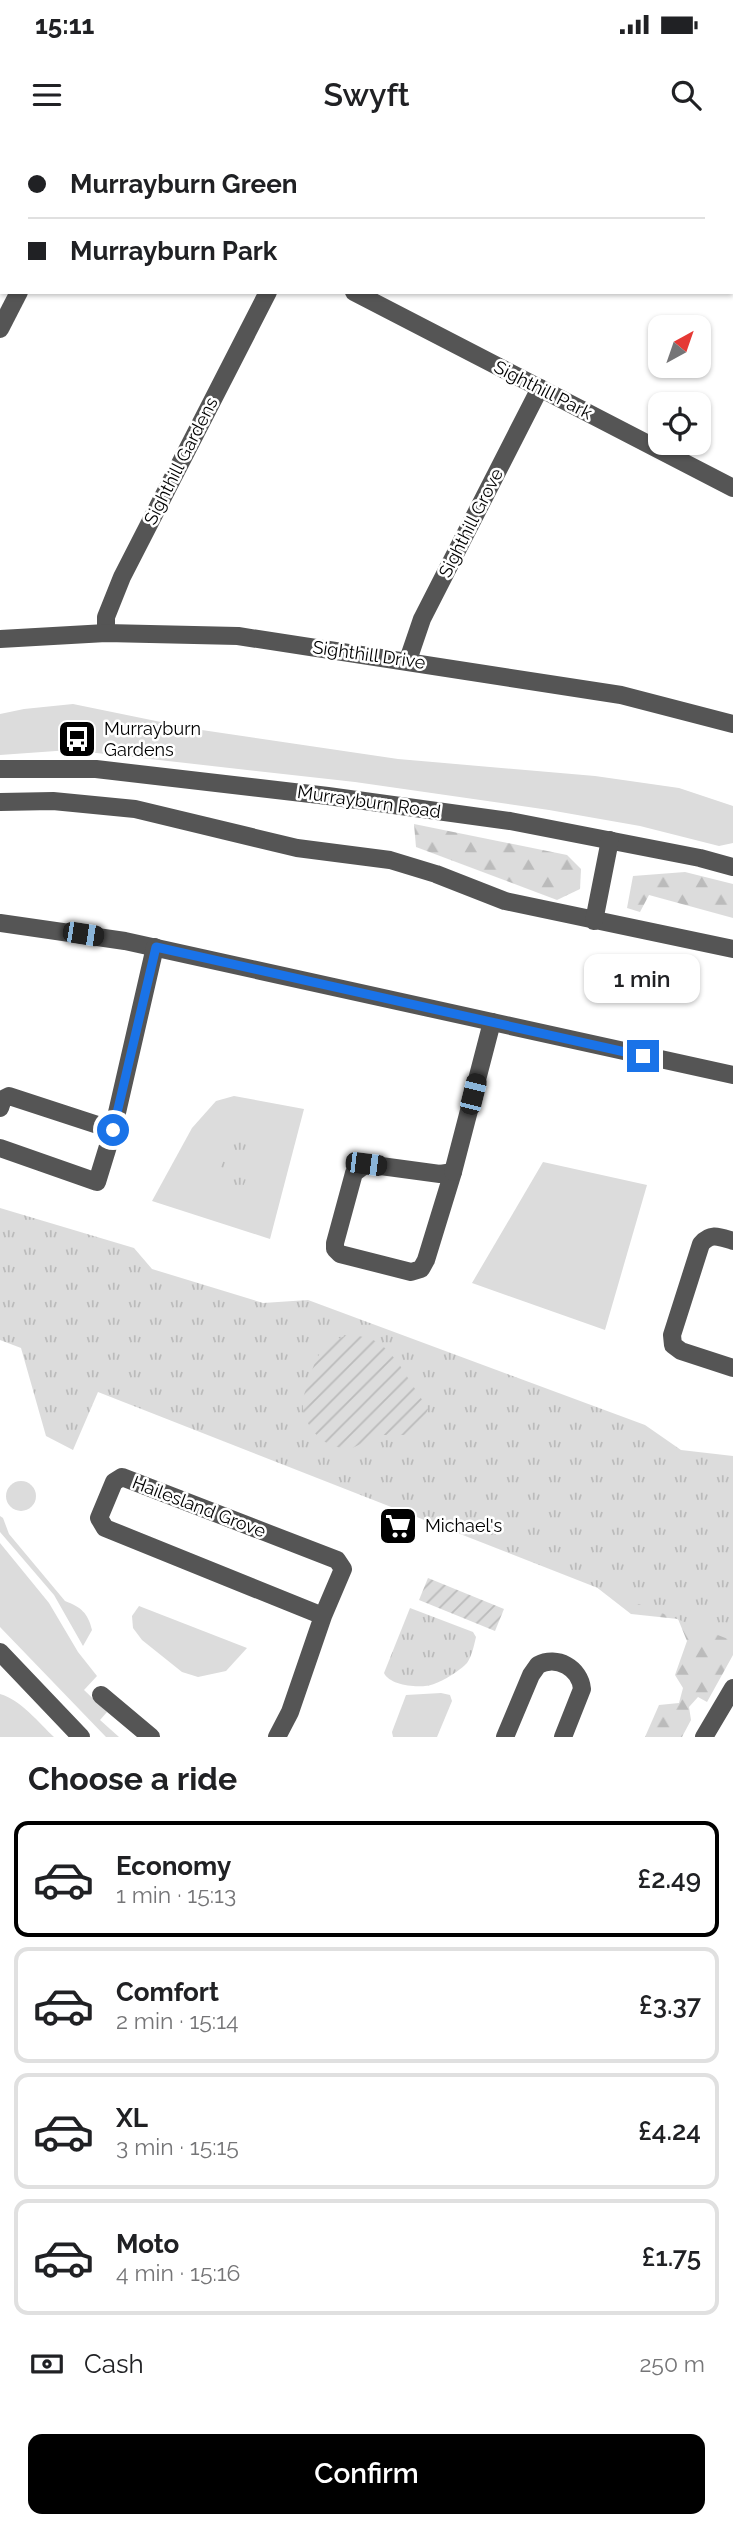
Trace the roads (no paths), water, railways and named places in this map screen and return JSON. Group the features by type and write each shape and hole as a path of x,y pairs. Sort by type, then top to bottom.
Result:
{"street":[{"path":"0,329 18,294"},
{"name":"Sighthill Gardens","path":"106,633 106,617 122,577 267,294"},
{"name":"Sighthill Park","path":"358,294 733,488"},
{"name":"Sighthill Grove","path":"408,660 422,619 540,388"},
{"name":"Sighthill Drive","path":"0,639 106,633 238,636 408,660 621,695 733,724"},
{"name":"Murrayburn Road","path":"0,769 86,769 179,778 510,821 700,858 733,867"},
{"path":"0,802 53,802 135,809 298,848 390,860 436,874 505,901 733,949"},
{"path":"594,920 610,840"},
{"path":"0,923 156,947 733,1075"},
{"path":"0,1147 97,1182 113,1130 156,947"},
{"path":"453,1172 440,1174 366,1164 359,1167 354,1173 335,1250 340,1255 411,1272 421,1269 453,1172 492,1022"},
{"path":"0,1108 4,1099 9,1096 113,1130"},
{"path":"733,1241 715,1236 707,1238 701,1244 672,1335 673,1345 681,1351 733,1368"},
{"name":"Hailesland Grove","path":"277,1737 290,1712 323,1616 343,1569 337,1560 122,1477 114,1482 99,1518 105,1528 323,1616"},
{"path":"1,1656 81,1737"},
{"path":"505,1737 531,1675 538,1665 545,1661 555,1661 570,1667 578,1674 582,1689 563,1737"},
{"path":"704,1737 733,1688"},
{"path":"101,1695 151,1737"}],"place":[{"name":"Murrayburn Gardens","path":"77,739"},
{"name":"Michael's","path":"398,1526"}]}
